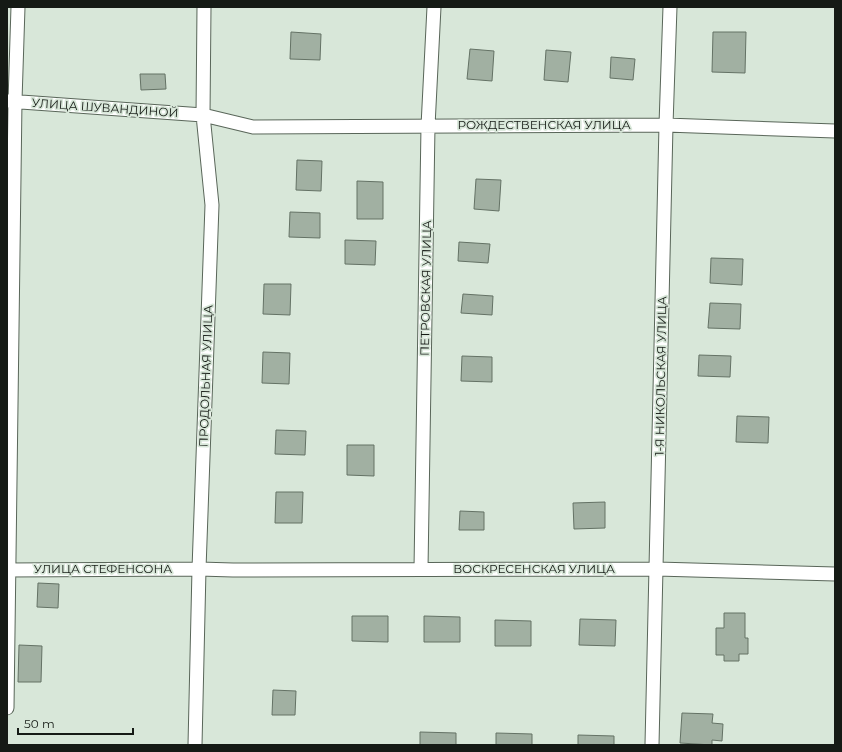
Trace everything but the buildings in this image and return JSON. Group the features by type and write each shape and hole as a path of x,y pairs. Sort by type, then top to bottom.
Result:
{"street":[{"path":"7,708 11,100 18,7"},
{"name":"ПРОДОЛЬНАЯ УЛИЦА","path":"195,745 199,569 212,205 203,115 204,7"},
{"name":"ПЕТРОВСКАЯ УЛИЦА","path":"421,569 428,126 434,7"},
{"name":"1-Я НИКОЛЬСКАЯ УЛИЦА","path":"652,745 670,7"},
{"name":"УЛИЦА ШУВАНДИНОЙ","path":"11,100 203,115 253,127"},
{"name":"РОЖДЕСТВЕНСКАЯ УЛИЦА","path":"253,127 666,125 835,131"},
{"name":"ВОСКРЕСЕНСКАЯ УЛИЦА","path":"233,570 657,568 835,574"},
{"name":"УЛИЦА СТЕФЕНСОНА","path":"8,570 233,570"}]}
